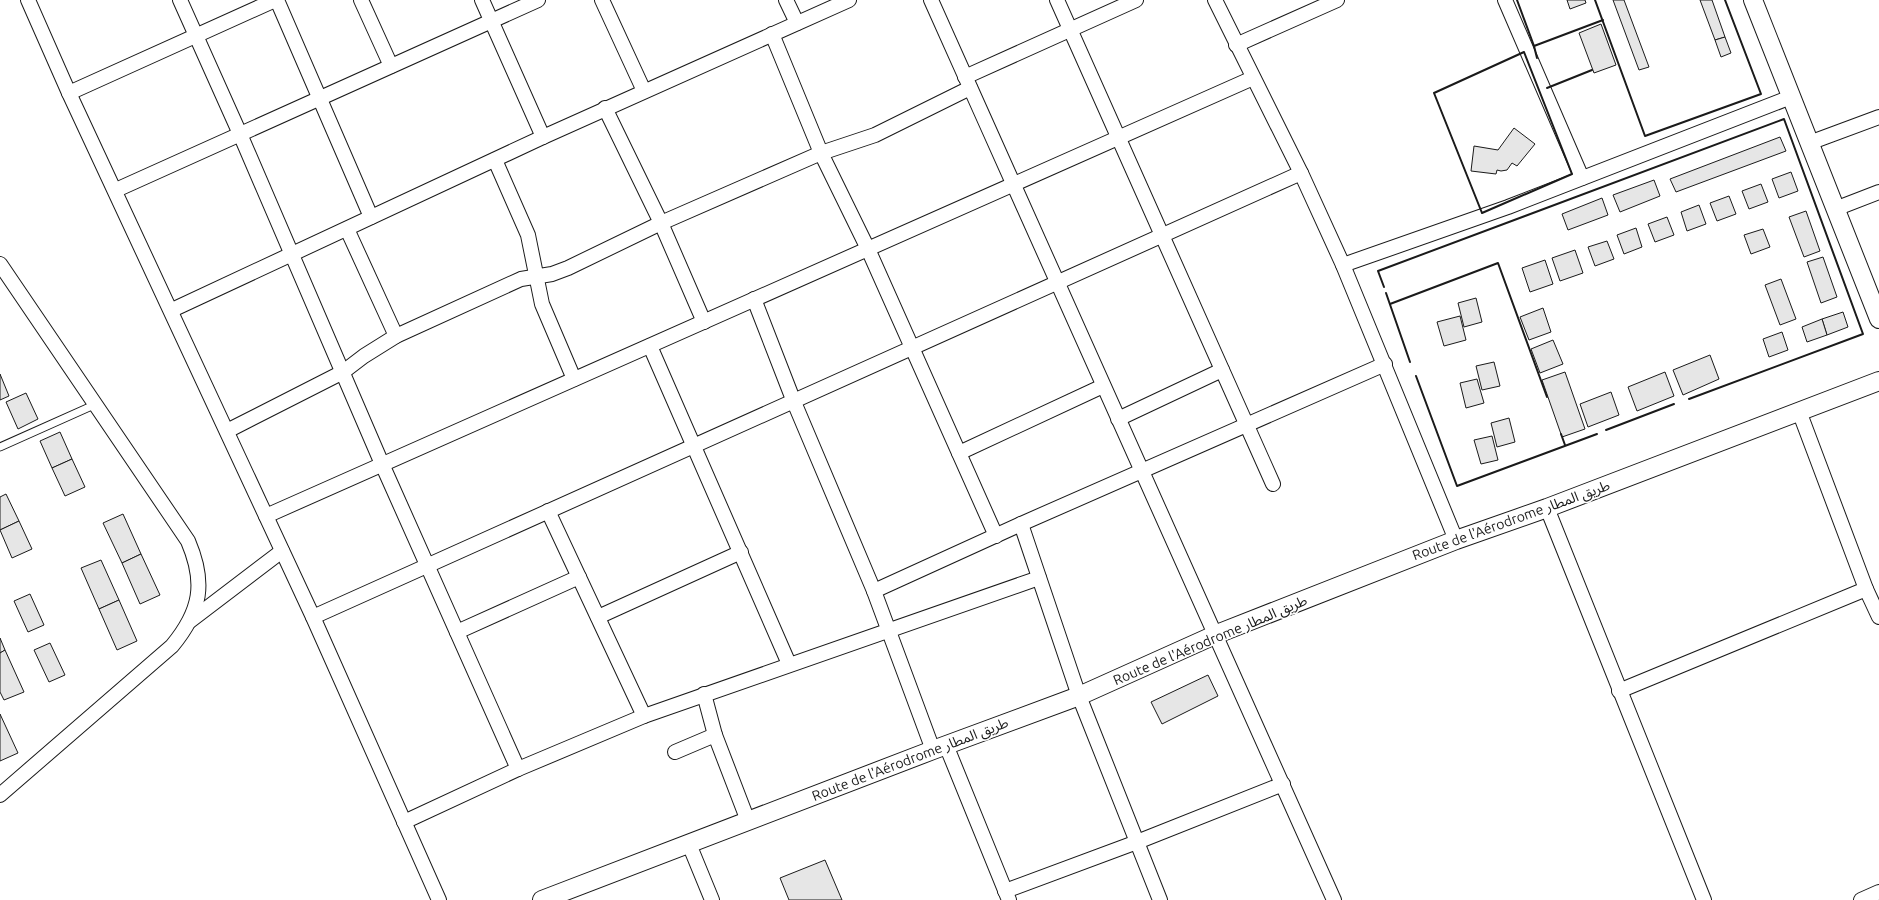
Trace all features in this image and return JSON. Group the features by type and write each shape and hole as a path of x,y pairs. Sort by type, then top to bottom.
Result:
{"street":[{"path":"28,0 69,92 172,310 313,617 439,900"},
{"path":"180,0 240,134 382,464 518,769"},
{"path":"69,92 276,0 371,217"},
{"path":"361,0 391,66"},
{"path":"482,0 543,137"},
{"path":"116,190 538,0"},
{"path":"602,0 644,91"},
{"path":"786,0 796,23"},
{"path":"172,310 605,108 849,0"},
{"path":"931,0 1334,900"},
{"path":"1057,0 1117,138 1274,484"},
{"path":"227,431 305,393 343,372 364,356 396,336 521,279 552,274 568,268 661,223 821,153 875,135 967,83 1070,29 1136,0"},
{"path":"1215,0 1300,172 1343,265 1385,364 1456,540"},
{"path":"1236,45 1337,0"},
{"path":"1505,0 1582,178"},
{"path":"1753,0 1879,320"},
{"path":"772,34 821,153 868,249 996,536"},
{"path":"266,516 868,249 1013,183 1253,78"},
{"path":"1343,265 1508,207 1791,97"},
{"path":"605,108 661,223 704,322"},
{"path":"1810,143 1879,117"},
{"path":"495,160 528,235 542,304 574,380"},
{"path":"313,617 794,402 1300,172"},
{"path":"1836,209 1879,192"},
{"path":"347,228 396,336"},
{"path":"0,264 190,548 196,560 199,575 198,592 190,621 182,633 166,651 0,795"},
{"path":"754,299 794,402 874,591 889,631 939,747 1007,896 1283,784"},
{"path":"650,346 789,664"},
{"path":"874,591 1021,524 1247,426 1385,364"},
{"path":"1118,419 1222,370"},
{"name":"Route de l'Aérodrome طريق المطار","path":"543,900 939,747 1079,696 1216,634 1456,540 1546,508 1879,381"},
{"path":"959,453 1103,386"},
{"path":"1800,411 1866,589 1879,617"},
{"path":"1546,508 1704,900"},
{"path":"548,511 644,716"},
{"path":"1021,524 1079,696 1160,900"},
{"path":"190,621 282,551"},
{"path":"598,617 741,552"},
{"path":"458,632 579,577"},
{"path":"404,822 518,769 644,716 789,664 889,631 1039,578"},
{"path":"1619,691 1866,589"},
{"path":"704,694 715,735 748,821"},
{"path":"675,752 715,735"},
{"path":"689,844 712,900"},
{"path":"1861,900 1879,892"}],"lane":[{"path":"0,447 94,405"}],"building":[{"path":"1567,0 1585,0 1586,3 1570,9"},
{"path":"1613,0 1624,0 1649,67 1639,70"},
{"path":"1700,0 1712,0 1725,37 1715,40"},
{"path":"1601,24 1616,65 1594,73 1579,33"},
{"path":"1725,37 1731,53 1721,57 1715,40"},
{"path":"1514,128 1535,144 1517,166 1512,163 1507,170 1497,170 1496,174 1471,171 1474,146 1498,150"},
{"path":"1780,137 1786,151 1676,192 1670,179"},
{"path":"1791,172 1798,191 1779,198 1772,179"},
{"path":"1654,180 1660,196 1620,212 1613,195"},
{"path":"1761,184 1768,202 1749,209 1742,191"},
{"path":"1729,196 1736,214 1717,221 1710,203"},
{"path":"1602,198 1608,215 1568,230 1562,214"},
{"path":"1699,205 1706,224 1687,231 1681,212"},
{"path":"1806,211 1820,251 1804,257 1789,217"},
{"path":"1667,217 1674,235 1655,242 1648,224"},
{"path":"1636,228 1642,247 1624,254 1617,235"},
{"path":"1763,229 1770,247 1751,254 1744,235"},
{"path":"1607,241 1614,259 1595,266 1588,247"},
{"path":"1575,250 1583,273 1560,281 1552,258"},
{"path":"1823,257 1837,297 1821,303 1807,262"},
{"path":"1545,260 1553,284 1530,292 1522,268"},
{"path":"1781,279 1796,319 1780,325 1765,285"},
{"path":"1476,298 1482,322 1464,327 1458,303"},
{"path":"1543,308 1551,332 1529,340 1520,317"},
{"path":"1843,312 1848,327 1827,335 1822,319"},
{"path":"1460,316 1466,340 1444,346 1437,322"},
{"path":"1822,319 1827,335 1807,342 1802,327"},
{"path":"1782,332 1788,350 1769,357 1763,339"},
{"path":"1553,340 1563,364 1540,373 1531,349"},
{"path":"1710,355 1719,379 1683,395 1673,370"},
{"path":"1494,362 1500,386 1482,390 1476,366"},
{"path":"1565,372 1585,429 1562,437 1542,380"},
{"path":"1665,372 1674,396 1637,411 1628,387"},
{"path":"0,374 9,396 0,400"},
{"path":"1477,379 1484,403 1466,408 1460,383"},
{"path":"1611,392 1619,415 1588,427 1580,404"},
{"path":"26,393 38,419 18,429 6,402"},
{"path":"1509,418 1515,442 1497,447 1491,423"},
{"path":"60,432 72,459 52,468 40,441"},
{"path":"1492,436 1498,460 1481,464 1474,440"},
{"path":"72,459 85,487 65,496 52,468"},
{"path":"6,494 19,521 0,530 0,497"},
{"path":"123,514 141,554 122,563 103,523"},
{"path":"19,521 32,549 12,558 0,530"},
{"path":"141,554 160,595 140,604 122,563"},
{"path":"101,560 119,600 99,609 81,568"},
{"path":"30,594 44,625 28,632 14,601"},
{"path":"119,600 137,641 117,650 99,609"},
{"path":"0,638 5,650 0,653"},
{"path":"50,643 65,675 49,682 34,650"},
{"path":"5,650 24,692 4,700 0,692 0,653"},
{"path":"1208,675 1218,696 1162,724 1151,702"},
{"path":"0,714 18,753 0,761"},
{"path":"825,860 842,900 789,900 780,878"}],"wall":[{"path":"1517,0 1534,46 1603,20"},
{"path":"1595,0 1645,136 1761,94 1725,0"},
{"path":"1534,46 1537,58"},
{"path":"1524,52 1572,174 1482,213 1434,93 1524,52"},
{"path":"1547,88 1592,70"},
{"path":"1384,287 1378,271 1784,119 1863,334 1689,399"},
{"path":"1390,304 1498,263 1547,397"},
{"path":"1386,293 1410,362"},
{"path":"1416,376 1457,486 1597,434"},
{"path":"1606,430 1674,404"},
{"path":"1561,434 1565,445"}]}
